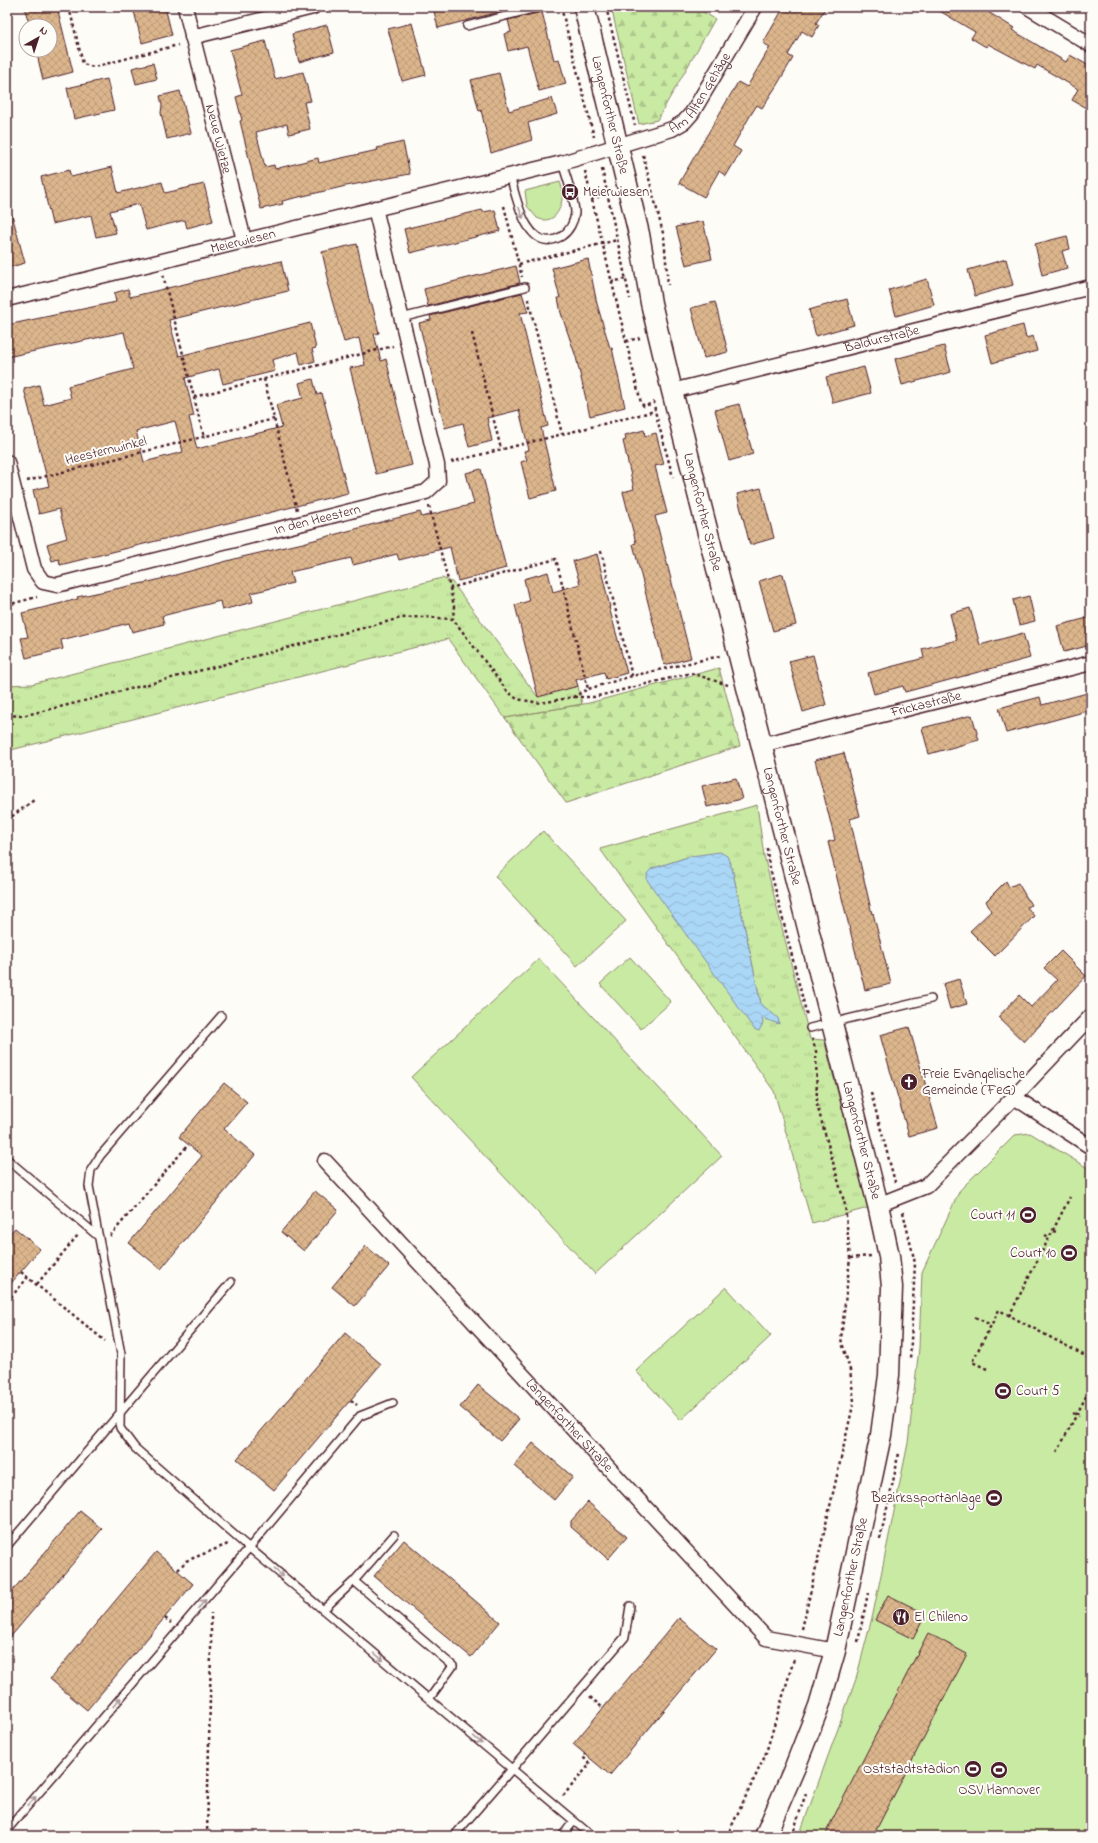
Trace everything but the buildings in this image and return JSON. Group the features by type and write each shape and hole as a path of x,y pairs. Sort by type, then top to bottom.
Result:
{"main road":[{"name":"Langenforther Straße","path":"584,7 639,234 651,303 672,391 761,745 833,1022 889,1256 892,1287 889,1375 881,1435 835,1651 819,1706 795,1767 765,1836"}],"street":[{"name":"Neue Wietze","path":"184,7 244,240"},
{"path":"192,37 313,7"},
{"name":"Am Alten Gehäge","path":"617,145 672,129 684,122 692,113 755,7"},
{"path":"1028,7 1091,45"},
{"name":"Meierwiesen","path":"7,299 562,163 617,145"},
{"path":"375,208 437,465 438,481 426,492"},
{"name":"Baldurstraße","path":"672,391 1091,287"},
{"path":"7,462 34,569 43,582"},
{"name":"In den Heestern","path":"43,582 57,585 426,492"},
{"name":"Frickastraße","path":"761,745 1091,663"},
{"path":"878,1205 926,1186 1091,1016"},
{"path":"1014,1097 1091,1147"},
{"name":"Langenforther Straße","path":"325,1161 766,1638 835,1651"}],"lane":[{"path":"467,26 540,7"},
{"path":"504,177 530,230 543,240 556,240 566,233 572,225 575,213 562,163"},
{"path":"401,318 525,287"},
{"path":"810,1028 931,999"},
{"path":"221,1016 100,1156 91,1170 89,1186 122,1354 120,1428 135,1448 249,1548 592,1836"},
{"path":"7,1159 99,1237"},
{"path":"8,1544 231,1282"},
{"path":"7,1830 210,1594 360,1416 393,1403"},
{"path":"323,1610 354,1581 394,1535"},
{"path":"354,1581 453,1666 429,1699"},
{"path":"454,1836 625,1637 630,1606"},
{"path":"562,1836 574,1822"}],"path":[{"path":"69,7 82,64 94,66 101,65 184,44 192,37"},
{"path":"561,7 608,194 625,279 611,282"},
{"path":"582,157 641,403 644,406 653,403 673,478"},
{"path":"504,177 519,264 562,434"},
{"path":"591,198 608,194"},
{"path":"519,264 617,240"},
{"path":"160,261 204,437"},
{"path":"472,333 501,449"},
{"path":"626,341 640,338"},
{"path":"194,397 407,343"},
{"path":"264,379 301,524"},
{"path":"437,465 655,411"},
{"name":"Heesternwinkel","path":"13,485 274,419"},
{"path":"426,492 454,606 453,619 507,691 517,699 541,703 573,697 594,697 691,673 728,685"},
{"path":"601,552 632,676"},
{"path":"450,588 556,559 588,689"},
{"path":"7,605 37,597 43,582"},
{"path":"7,715 22,716 76,703 401,618 422,617 453,619"},
{"path":"719,650 722,663"},
{"path":"573,697 588,689 632,676 720,656"},
{"path":"726,678 730,693"},
{"path":"7,820 34,800"},
{"path":"727,1836 765,1756 799,1644 854,1401 850,1370 841,1339 850,1258 845,1205 817,1105 816,1051 768,860 767,841"},
{"path":"101,1247 188,1145"},
{"path":"1008,1316 1070,1197"},
{"path":"37,1284 86,1225"},
{"path":"1053,1231 1057,1232"},
{"path":"1045,1235 1049,1237"},
{"path":"850,1258 877,1256"},
{"path":"21,1272 122,1354"},
{"path":"7,1302 28,1278"},
{"path":"987,1370 972,1362 999,1310 1091,1359"},
{"path":"975,1317 991,1325"},
{"path":"1057,1452 1078,1416 1091,1388"},
{"path":"1073,1413 1078,1416"},
{"path":"178,1570 186,1561 240,1540"},
{"path":"207,1836 212,1650 210,1594"},
{"path":"581,1689 603,1708"},
{"path":"555,1805 590,1764 583,1757 585,1754"}],"green space":[{"path":"611,7 695,7 715,19 657,120 639,124"},
{"path":"560,182 562,196 559,210 550,219 544,220 537,218 527,206 525,191"},
{"path":"442,578 452,582 537,696 578,686 582,704 505,718 448,639 7,751 7,685 32,684"},
{"path":"719,668 740,746 566,803 505,718 589,703"},
{"path":"757,805 764,856 810,1039 824,1040 868,1208 812,1223 774,1091 600,849","holes":["691,856 732,868 761,1004 651,869"]},
{"path":"543,831 626,921 577,966 495,876"},
{"path":"630,957 671,1002 641,1029 600,984"},
{"path":"539,959 722,1156 595,1274 411,1077"},
{"name":"Bezirkssportanlage","path":"1030,1133 1091,1170 1091,1836 799,1836 856,1679 873,1614 908,1443 919,1348 922,1272 960,1190 1015,1135"},
{"path":"726,1287 771,1336 681,1420 636,1371"}],"water":[{"path":"720,852 727,856 732,868 761,1004 778,1018 779,1024 762,1018 763,1023 759,1031 754,1029 647,880 647,874 651,869 691,856"}],"place":[{"name":"Meierwiesen","path":"570,192"},
{"name":"Freie Evangelische Gemeinde (FeG)","path":"909,1082"},
{"name":"Court 11","path":"1028,1215"},
{"name":"Court 10","path":"1069,1253"},
{"name":"Court 5","path":"1003,1391"},
{"name":"Bezirkssportanlage","path":"994,1498"},
{"name":"El Chileno","path":"901,1617"},
{"name":"Oststadtstadion","path":"973,1769"},
{"name":"OSV Hannover","path":"999,1770"}]}
